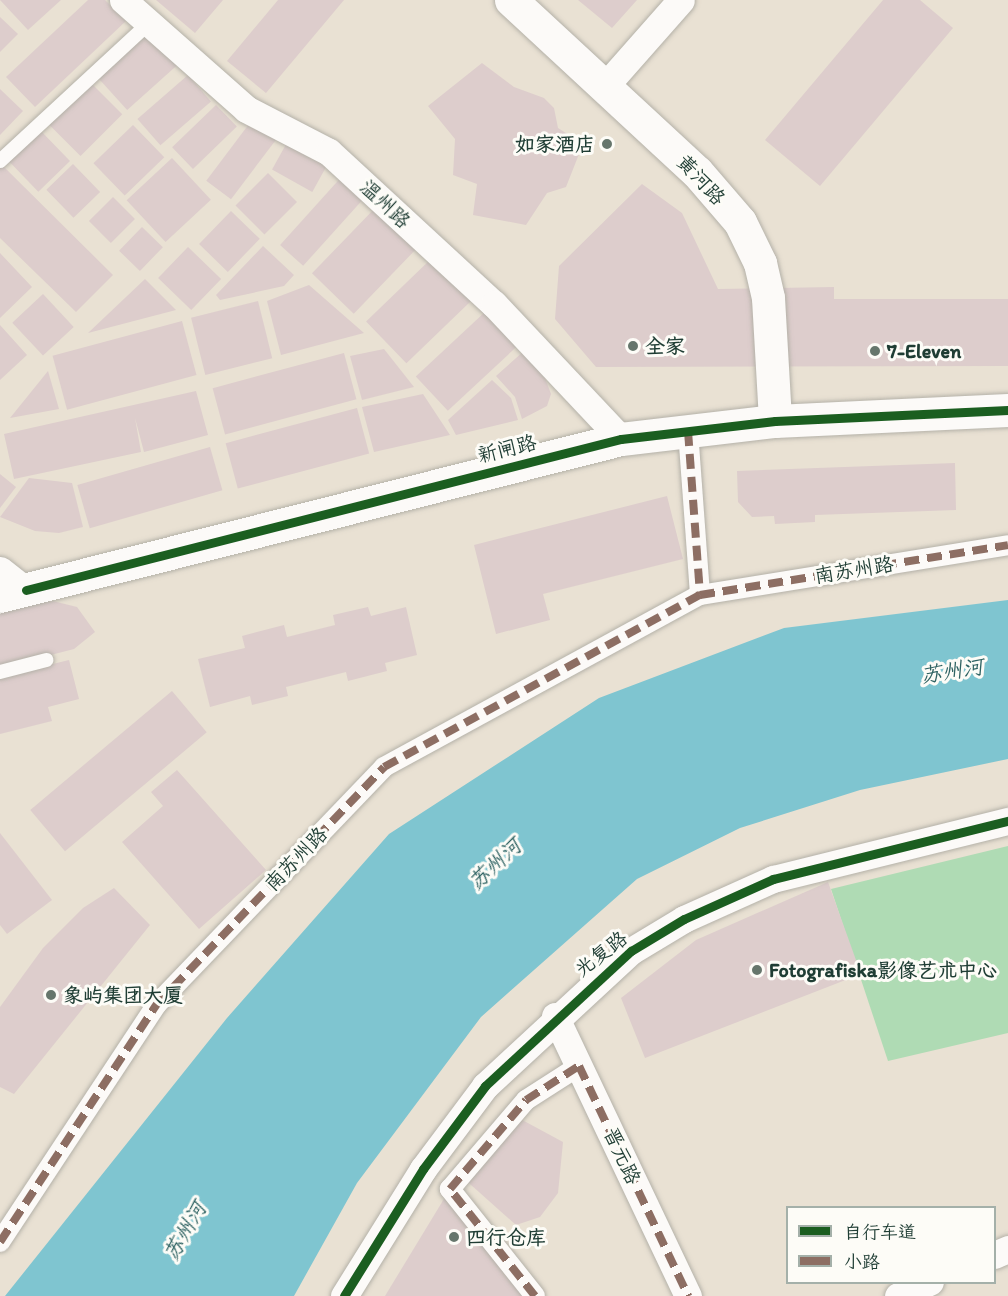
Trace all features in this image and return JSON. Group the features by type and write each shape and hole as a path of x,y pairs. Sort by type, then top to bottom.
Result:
{"main road":[{"name":"黄河路","path":"511,0 606,85 740,222 760,263 768,298 775,421"},
{"name":"新闸路","path":"13,593 621,439 775,421 1008,410"}],"street":[{"name":"温州路","path":"123,0 246,109 329,152 494,304 621,439"},
{"path":"606,85 681,0"},
{"path":"688,431 700,595"},
{"name":"南苏州路","path":"0,1242 157,1004 384,767 700,595 1008,545"},
{"path":"0,570 13,593"},
{"name":"光复路","path":"344,1296 442,1141 510,1059 555,1016 631,951 740,892 810,867 1008,821"},
{"path":"555,1016 688,1296"},
{"path":"535,1296 450,1189 526,1100 579,1066"},
{"path":"898,1296 925,1284"}],"lane":[{"path":"0,161 149,23"},
{"path":"0,672 46,660"}],"green space":[{"path":"1008,846 1008,1033 888,1061 831,889"}],"water":[{"name":"苏州河","path":"1008,600 1008,759 860,790 740,828 637,879 481,1017 357,1183 294,1296 5,1296 227,1018 389,834 599,698 784,628"}],"building":[{"path":"0,0 61,0 28,30"},
{"path":"88,0 105,0 126,21 35,107 6,77"},
{"path":"156,0 223,0 195,33"},
{"path":"278,0 344,0 266,93 227,61"},
{"path":"578,0 637,0 612,28"},
{"path":"883,0 920,0 953,28 820,186 765,140"},
{"path":"0,17 18,34 0,52"},
{"path":"147,29 178,64 127,110 96,75"},
{"path":"482,63 514,87 544,98 554,108 558,128 583,144 566,187 547,193 526,225 473,215 477,184 453,175 455,139 428,106"},
{"path":"188,75 211,101 160,145 137,119"},
{"path":"89,81 122,114 81,156 47,123"},
{"path":"0,89 23,111 0,135"},
{"path":"216,105 237,127 193,169 172,147"},
{"path":"252,120 277,139 231,199 206,181"},
{"path":"133,125 164,157 125,196 93,163"},
{"path":"38,128 70,161 38,192 6,159"},
{"path":"289,139 329,161 312,192 272,170"},
{"path":"172,158 211,200 166,242 127,200"},
{"path":"0,163 113,275 76,312 0,238"},
{"path":"73,164 100,192 73,218 46,190"},
{"path":"268,173 297,202 264,235 235,206"},
{"path":"345,173 368,194 303,266 280,245"},
{"path":"642,184 682,213 718,289 834,287 834,299 1008,299 1008,366 596,367 555,319 559,266"},
{"path":"113,197 135,219 111,243 89,221"},
{"path":"378,205 420,245 354,314 312,273"},
{"path":"231,211 260,239 228,272 199,244"},
{"path":"142,227 163,247 140,271 119,251"},
{"path":"263,246 294,275 284,286 220,300 216,295"},
{"path":"188,247 221,279 191,310 158,278"},
{"path":"0,253 32,287 0,318"},
{"path":"433,257 473,299 406,363 366,322"},
{"path":"145,279 176,310 88,333"},
{"path":"309,285 364,333 281,355 267,301"},
{"path":"43,294 74,327 43,356 12,323"},
{"path":"258,301 272,358 205,375 191,318"},
{"path":"486,311 518,345 448,411 416,376"},
{"path":"182,321 196,375 67,410 53,356"},
{"path":"0,325 27,355 0,380"},
{"path":"384,349 414,387 362,400 350,356"},
{"path":"525,350 542,370 551,394 547,406 522,419 515,397 496,376"},
{"path":"344,353 356,399 225,435 213,388"},
{"path":"48,371 59,409 10,418"},
{"path":"492,380 511,398 518,420 456,435 448,420"},
{"path":"196,391 208,435 144,452 135,418 141,452 14,479 4,434"},
{"path":"423,394 450,435 374,452 362,407"},
{"path":"357,408 369,453 238,489 226,443"},
{"path":"210,447 222,490 90,528 77,485"},
{"path":"955,463 956,510 815,515 815,522 775,524 774,516 752,517 738,502 737,471"},
{"path":"0,474 16,487 0,508"},
{"path":"29,478 72,483 83,527 59,533 35,531 0,517"},
{"path":"667,496 683,559 543,594 550,620 496,634 474,545"},
{"path":"53,601 77,607 95,632 74,649 0,668 0,609"},
{"path":"368,607 371,616 406,607 417,655 385,663 387,671 348,681 346,672 286,687 288,696 252,705 250,696 210,707 198,659 245,648 242,636 284,625 287,637 335,625 333,615"},
{"path":"69,660 79,699 48,707 52,721 0,734 0,677"},
{"path":"172,691 207,732 65,851 30,810"},
{"path":"177,770 266,870 199,929 122,842 163,806 151,792"},
{"path":"0,833 52,900 7,934 0,925"},
{"name":"Fotografiska影像艺术中心","path":"828,882 861,974 645,1058 621,998 696,940"},
{"name":"象屿集团大厦","path":"114,888 150,925 14,1094 0,1087 0,1007 43,948 83,908"},
{"path":"513,1115 563,1142 558,1193 540,1217 516,1225 461,1176"},
{"name":"四行仓库","path":"450,1189 535,1296 385,1296"}],"marked path":[{"path":"688,431 700,595"},
{"path":"0,1242 157,1004 384,767 700,595 1008,545"},
{"path":"535,1296 450,1189 526,1100 579,1066 688,1296"}],"cycle path":[{"path":"26,590 621,439 775,421 1008,410"},
{"path":"344,1296 423,1169 485,1086 631,951 684,919 773,879 1008,821"}],"place":[{"name":"如家酒店","path":"607,144"},
{"name":"全家","path":"633,346"},
{"name":"7-Eleven","path":"875,351"},
{"name":"Fotografiska影像艺术中心","path":"757,970"},
{"name":"象屿集团大厦","path":"51,995"},
{"name":"四行仓库","path":"454,1237"}]}
